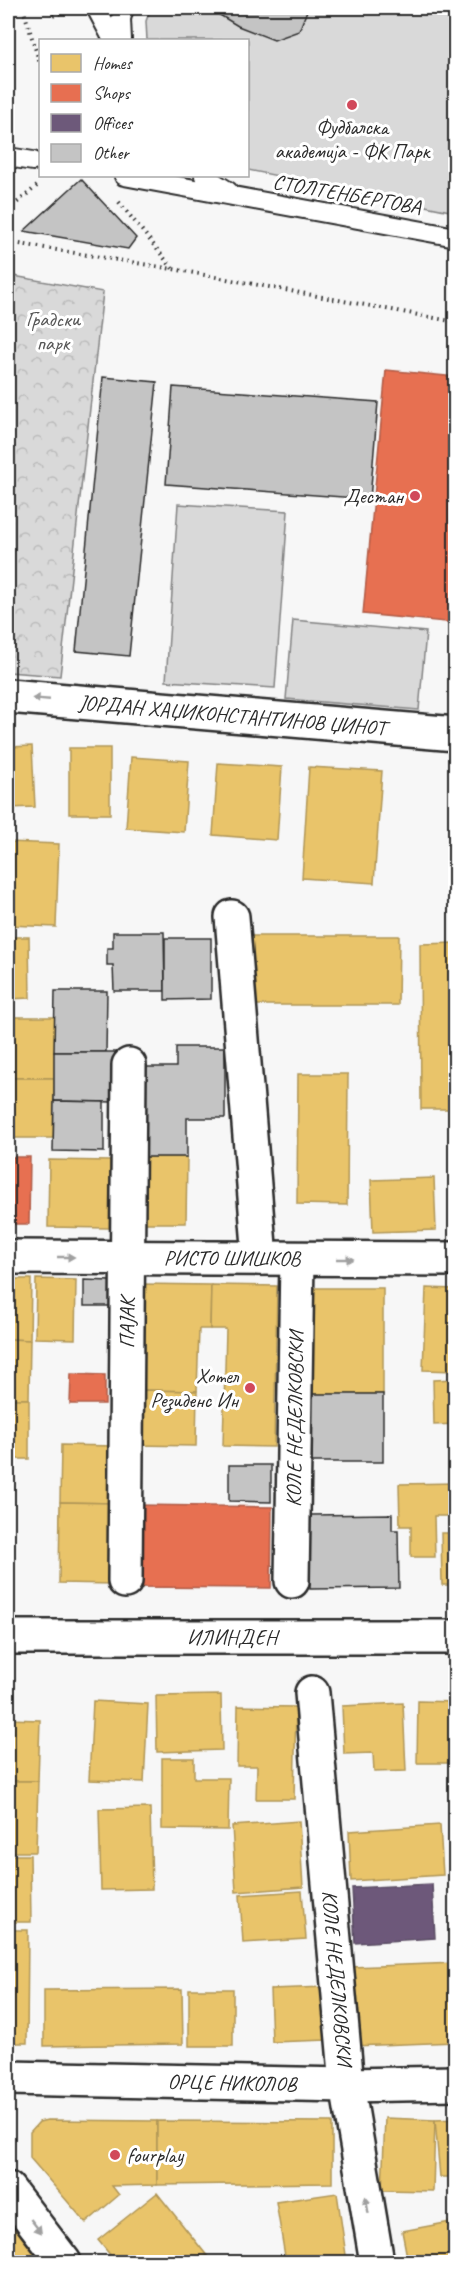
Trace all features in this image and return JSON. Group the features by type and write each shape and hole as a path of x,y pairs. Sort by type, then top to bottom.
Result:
{"street":[{"name":"ЈОРДАН ХАЏИКОНСТАНТИНОВ ЏИНОТ","path":"8,696 456,734"},
{"path":"232,917 260,1258"},
{"name":"ПАЈАК","path":"125,1581 129,1065"},
{"name":"РИСТО ШИШКОВ","path":"8,1257 456,1259"},
{"name":"КОЛЕ НЕДЕЛКОВСКИ","path":"292,1581 297,1259"},
{"name":"ИЛИНДЕН","path":"8,1637 456,1637"},
{"name":"КОЛЕ НЕДЕЛКОВСКИ","path":"312,1693 347,2085 377,2262"},
{"name":"ОРЦЕ НИКОЛОВ","path":"8,2078 347,2085 456,2083"},
{"path":"8,2189 64,2262"}],"lane":[{"path":"96,8 112,39"},
{"path":"123,39 121,19 124,8"},
{"path":"8,157 33,161"},
{"name":"СТОЛТЕНБЕРГОВА","path":"130,177 456,237"},
{"path":"206,177 234,196"}],"path":[{"path":"23,8 39,61"},
{"path":"53,16 71,8"},
{"path":"8,210 33,191"},
{"path":"120,204 173,269"},
{"path":"8,242 173,269 456,322"}],"green space":[{"name":"Фудбалска академија - ФК Парк","path":"151,8 455,8 455,212 249,170 249,39 147,39 146,21"},
{"name":"Градски парк","path":"8,275 103,292 60,676 8,672"},
{"path":"178,504 288,511 275,688 166,681"},
{"path":"293,620 426,632 419,710 286,699"}],"building: Homes":[{"path":"32,746 35,807 8,808 8,747"},
{"path":"69,748 110,748 110,814 69,814"},
{"path":"131,757 189,761 184,832 126,828"},
{"path":"218,763 282,767 277,840 213,835"},
{"path":"309,767 382,771 374,883 302,878"},
{"path":"450,834 456,834 456,854 451,854"},
{"path":"8,842 59,844 56,927 8,925"},
{"path":"250,936 399,936 398,1005 250,1005"},
{"path":"8,937 29,937 30,998 8,999"},
{"path":"456,943 456,1109 421,1109 420,944"},
{"path":"9,1017 55,1017 54,1078 8,1078"},
{"path":"298,1074 348,1074 347,1205 297,1204"},
{"path":"8,1078 54,1078 53,1138 8,1138"},
{"path":"451,1126 456,1126 456,1232 455,1232"},
{"path":"139,1157 187,1157 186,1223 138,1223"},
{"path":"49,1160 110,1161 109,1228 48,1227"},
{"path":"434,1178 436,1230 373,1232 371,1180"},
{"path":"8,1279 31,1279 30,1340 8,1339"},
{"path":"36,1279 76,1280 75,1339 35,1338"},
{"path":"139,1284 211,1285 210,1329 199,1329 197,1391 137,1390"},
{"name":"Хотел Резиденс Ин","path":"211,1285 277,1286 274,1447 223,1446 226,1329 210,1329"},
{"path":"313,1288 383,1288 383,1394 312,1394"},
{"path":"426,1288 456,1289 456,1371 423,1370"},
{"path":"8,1339 30,1340 29,1399 8,1399"},
{"path":"456,1379 456,1424 434,1425 433,1380"},
{"path":"137,1390 197,1391 196,1446 136,1445"},
{"path":"8,1399 29,1399 29,1459 8,1459"},
{"path":"61,1445 115,1446 114,1503 60,1502"},
{"path":"456,1483 456,1516 434,1516 435,1557 411,1557 411,1526 400,1526 399,1484"},
{"path":"60,1502 114,1503 114,1584 59,1583"},
{"path":"441,1533 456,1533 456,1585 442,1585"},
{"path":"221,1695 222,1750 157,1752 156,1696"},
{"path":"93,1701 148,1704 144,1782 89,1780"},
{"path":"418,1701 456,1702 456,1763 417,1763"},
{"path":"403,1703 406,1771 374,1772 373,1753 344,1754 342,1706"},
{"path":"238,1706 296,1707 294,1799 256,1799 257,1766 237,1766"},
{"path":"8,1719 40,1720 38,1781 8,1781"},
{"path":"162,1758 194,1758 194,1778 229,1778 228,1830 162,1829"},
{"path":"8,1781 38,1781 36,1852 8,1852"},
{"path":"150,1808 152,1889 101,1890 99,1809"},
{"path":"299,1821 303,1887 236,1892 232,1826"},
{"path":"440,1825 443,1875 351,1881 349,1831"},
{"path":"8,1855 30,1855 31,1922 8,1922"},
{"path":"302,1891 306,1939 243,1943 240,1895"},
{"path":"8,1930 28,1930 27,2043 8,2043"},
{"path":"456,1963 456,2042 353,2046 351,1967"},
{"path":"326,1987 328,2040 272,2042 270,1989"},
{"path":"182,1989 183,2044 44,2046 44,1990"},
{"path":"189,1989 233,1989 233,2046 189,2046"},
{"path":"385,2118 435,2120 433,2191 382,2190"},
{"path":"456,2119 456,2177 440,2177 435,2120"},
{"path":"47,2120 157,2121 157,2185 112,2186 119,2195 86,2223 30,2158 30,2132 39,2122"},
{"path":"157,2121 332,2122 332,2183 157,2185"},
{"path":"157,2193 208,2257 202,2262 116,2262 98,2240"},
{"path":"337,2193 347,2262 286,2262 276,2202"},
{"path":"8,2218 40,2262 8,2262"},
{"path":"456,2221 456,2262 408,2262 402,2231"}],"building: Shops":[{"name":"Дестан","path":"386,370 456,377 456,623 363,614"},
{"path":"8,1157 30,1157 29,1224 8,1224"},
{"path":"71,1374 105,1375 105,1404 70,1404"},
{"path":"8,1481 10,1481 9,1552 8,1552"},
{"path":"136,1505 272,1507 271,1588 135,1587"}],"building: Offices":[{"path":"432,1884 435,1938 355,1943 352,1888"}],"building: Other":[{"path":"208,8 308,8 299,31 274,40 238,26"},
{"path":"81,179 136,238 128,249 24,231"},
{"path":"103,377 157,382 129,656 76,651"},
{"path":"173,387 378,402 370,499 166,484"},
{"path":"113,932 164,932 165,991 114,991 113,965 107,965 107,948 113,948"},
{"path":"165,938 211,938 211,999 165,1000"},
{"path":"55,991 107,991 106,1052 54,1052"},
{"path":"176,1047 225,1047 225,1118 187,1118 187,1157 139,1157 139,1067 176,1067"},
{"path":"54,1052 115,1052 115,1102 54,1101"},
{"path":"54,1101 104,1102 104,1152 53,1151"},
{"path":"84,1280 110,1281 110,1306 84,1306"},
{"path":"312,1394 383,1394 383,1462 312,1462"},
{"path":"229,1465 271,1465 271,1502 229,1501"},
{"path":"392,1514 392,1530 398,1530 399,1588 310,1589 310,1515"}],"place":[{"name":"Фудбалска академија - ФК Парк","path":"352,105"},
{"name":"Дестан","path":"415,496"},
{"name":"Хотел Резиденс Ин","path":"250,1388"},
{"name":"fourplay","path":"115,2155"}]}
